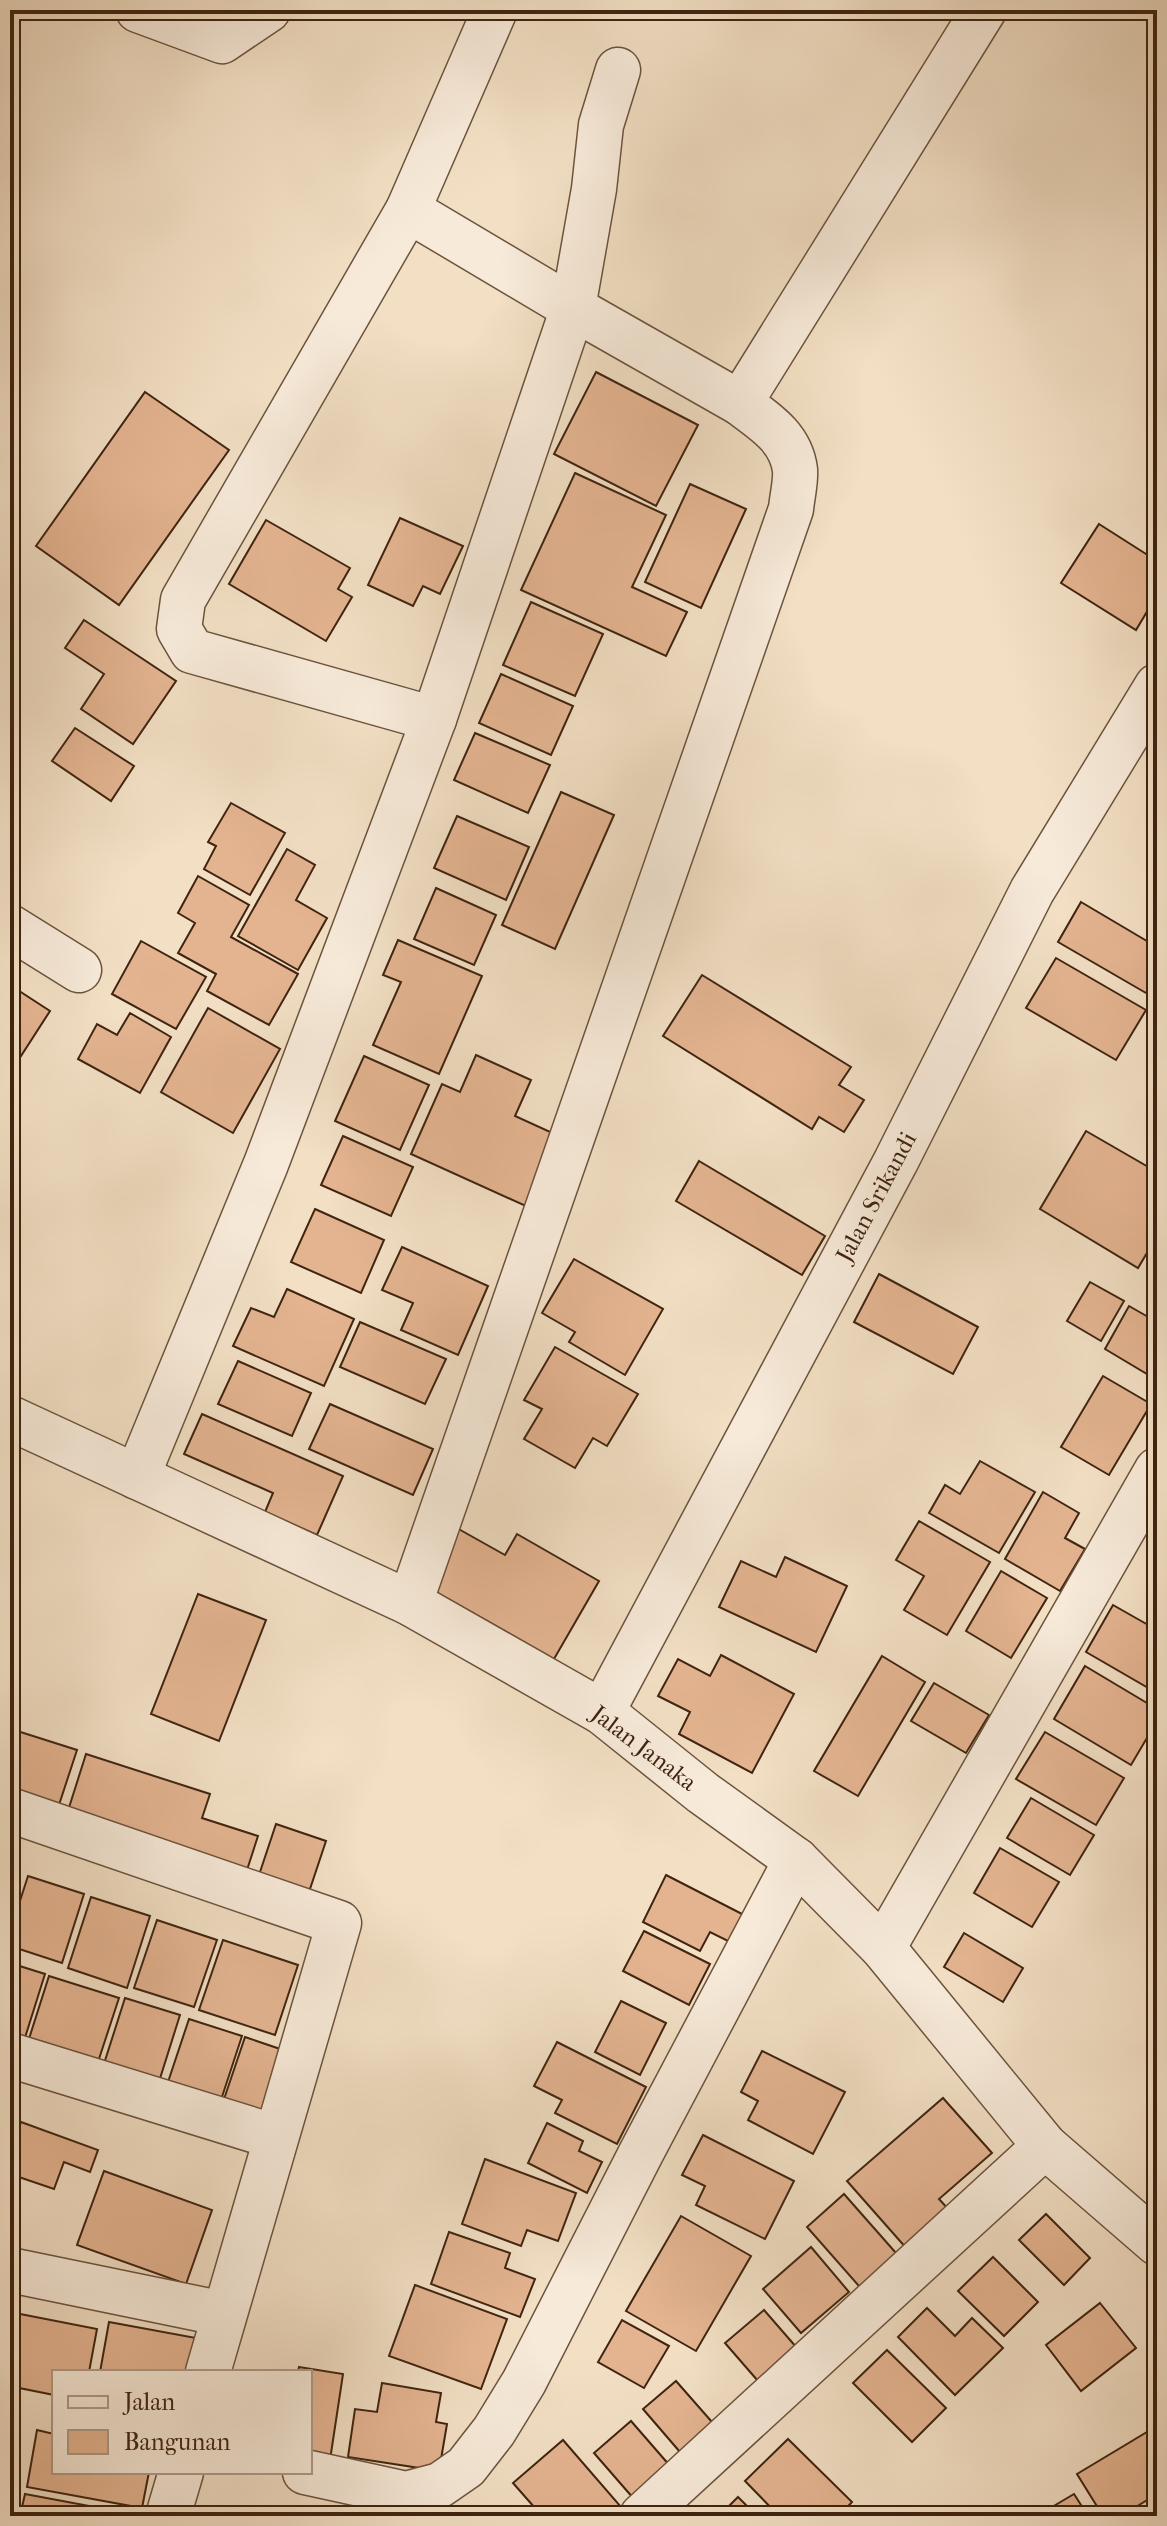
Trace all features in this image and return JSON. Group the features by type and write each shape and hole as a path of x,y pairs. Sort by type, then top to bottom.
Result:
{"street":[{"path":"138,10 222,41 268,10"},
{"path":"434,719 192,651 179,629 183,600 408,210 495,10"},
{"path":"740,403 984,10"},
{"path":"137,1477 266,1164 434,719 573,308 594,189 601,125 618,70"},
{"path":"408,210 740,403 778,432 790,450 795,472 791,509 410,1603"},
{"name":"Jalan Srikandi","path":"602,1712 896,1161 1032,891 1150,712"},
{"path":"10,927 79,970"},
{"name":"Jalan Janaka","path":"10,1418 410,1603 602,1712 703,1793 796,1860 883,1948 1045,2146 1157,2243"},
{"path":"883,1948 1157,1470"},
{"path":"10,1810 339,1923 209,2370"},
{"path":"312,2474 406,2494 440,2485 466,2467 494,2431 524,2382 796,1860"},
{"path":"10,2055 276,2137"},
{"path":"642,2516 1045,2146"},
{"path":"10,2270 224,2314"},
{"path":"168,2516 180,2474"}],"building":[{"path":"596,372 698,425 656,506 554,454"},
{"path":"145,392 229,450 119,605 36,546"},
{"path":"575,473 666,515 632,587 687,612 666,656 521,590"},
{"path":"690,484 746,509 701,608 645,582"},
{"path":"400,518 463,546 440,594 423,586 413,606 368,585"},
{"path":"266,520 350,568 338,589 352,597 326,641 229,584"},
{"path":"1099,524 1157,561 1157,616 1148,610 1136,630 1061,583"},
{"path":"531,602 603,634 575,696 503,665"},
{"path":"84,620 176,681 133,744 81,709 104,674 65,648"},
{"path":"501,674 573,706 551,755 479,723"},
{"path":"75,728 134,766 111,801 52,761"},
{"path":"475,733 550,765 528,813 454,780"},
{"path":"561,792 614,815 555,949 502,925"},
{"path":"231,803 285,833 250,895 204,869 216,846 208,842"},
{"path":"457,816 529,847 506,900 434,868"},
{"path":"287,849 315,865 296,900 327,918 298,970 238,936"},
{"path":"198,876 249,905 231,937 298,974 269,1025 207,991 216,974 178,953 195,923 178,913"},
{"path":"436,888 496,915 474,965 414,939"},
{"path":"1081,902 1157,947 1157,974 1146,993 1058,942"},
{"path":"398,940 482,976 439,1074 373,1045 401,982 383,975"},
{"path":"141,941 206,977 176,1029 112,994"},
{"path":"1056,958 1146,1010 1116,1060 1026,1008"},
{"path":"702,975 851,1067 839,1085 864,1100 844,1132 819,1117 812,1129 663,1036"},
{"path":"10,985 50,1011 19,1059 10,1053"},
{"path":"208,1008 280,1049 233,1133 161,1092"},
{"path":"130,1013 171,1037 140,1093 78,1059 97,1024 117,1035"},
{"path":"476,1055 531,1080 515,1116 559,1136 528,1207 411,1154 442,1084 460,1092"},
{"path":"364,1056 429,1085 400,1150 335,1121"},
{"path":"1086,1131 1157,1172 1157,1236 1138,1268 1040,1209"},
{"path":"343,1136 413,1167 391,1216 321,1185"},
{"path":"699,1161 825,1236 802,1275 676,1201"},
{"path":"315,1209 384,1240 361,1293 291,1262"},
{"path":"402,1247 488,1286 458,1355 401,1330 413,1303 382,1290"},
{"path":"574,1259 663,1309 625,1375 569,1342 575,1332 542,1313"},
{"path":"879,1274 978,1327 953,1374 854,1322"},
{"path":"1090,1282 1124,1301 1101,1341 1067,1321"},
{"path":"287,1289 354,1319 324,1386 233,1346 251,1308 274,1317"},
{"path":"1129,1306 1157,1322 1157,1380 1105,1349"},
{"path":"360,1322 446,1359 425,1404 340,1367"},
{"path":"555,1347 638,1394 607,1446 593,1438 575,1468 524,1439 542,1409 524,1400"},
{"path":"238,1361 311,1393 292,1436 218,1404"},
{"path":"1103,1376 1151,1404 1109,1475 1061,1447"},
{"path":"330,1404 433,1449 413,1495 309,1449"},
{"path":"202,1414 343,1476 317,1535 265,1512 273,1493 184,1454"},
{"path":"980,1461 1035,1492 999,1553 929,1513 945,1485 960,1494"},
{"path":"1043,1492 1079,1513 1065,1538 1085,1549 1060,1591 1005,1559"},
{"path":"919,1521 990,1562 947,1635 904,1610 924,1576 896,1560"},
{"path":"455,1527 505,1555 517,1534 599,1581 554,1659 422,1584"},
{"path":"785,1557 847,1586 816,1652 719,1607 741,1561 776,1577"},
{"path":"1001,1571 1047,1598 1011,1658 966,1631"},
{"path":"198,1594 266,1620 219,1741 151,1714"},
{"path":"1113,1605 1157,1630 1157,1693 1086,1652"},
{"path":"721,1655 794,1694 752,1773 679,1734 690,1712 658,1696 678,1659 710,1676"},
{"path":"882,1656 925,1682 858,1796 814,1771"},
{"path":"1085,1666 1157,1709 1157,1721 1131,1765 1054,1719"},
{"path":"934,1683 989,1715 966,1753 911,1721"},
{"path":"11,1729 77,1750 55,1817 10,1802"},
{"path":"1045,1732 1124,1778 1096,1825 1016,1779"},
{"path":"86,1754 210,1794 202,1818 258,1836 245,1876 66,1817"},
{"path":"1031,1798 1094,1835 1070,1875 1007,1838"},
{"path":"276,1824 326,1841 306,1901 256,1884"},
{"path":"1000,1848 1059,1882 1032,1927 974,1893"},
{"path":"10,1865 18,1868 10,1894"},
{"path":"666,1875 744,1915 730,1942 710,1932 700,1951 643,1922"},
{"path":"28,1876 84,1894 62,1963 10,1946 10,1932"},
{"path":"91,1897 150,1916 127,1988 68,1968"},
{"path":"157,1920 217,1940 194,2007 134,1988"},
{"path":"644,1931 710,1964 689,2005 623,1971"},
{"path":"964,1933 1023,1968 1003,2002 944,1967"},
{"path":"223,1940 298,1965 275,2035 199,2010"},
{"path":"10,1963 45,1974 23,2044 10,2039"},
{"path":"49,1976 119,1998 96,2068 27,2045"},
{"path":"125,1998 180,2015 157,2088 102,2070"},
{"path":"621,2001 666,2023 640,2075 595,2052"},
{"path":"189,2019 242,2036 218,2109 165,2091"},
{"path":"245,2037 286,2051 262,2125 220,2111"},
{"path":"557,2042 646,2087 617,2144 555,2113 562,2100 534,2086"},
{"path":"762,2051 845,2092 813,2154 748,2120 758,2101 741,2092"},
{"path":"943,2098 992,2153 939,2199 959,2221 915,2258 847,2181"},
{"path":"10,2116 17,2119 10,2138"},
{"path":"21,2122 98,2150 90,2172 64,2162 54,2189 10,2174 10,2151"},
{"path":"547,2123 583,2141 579,2151 602,2162 587,2193 528,2163"},
{"path":"703,2135 794,2181 765,2239 696,2205 705,2186 682,2175"},
{"path":"485,2159 576,2193 558,2241 527,2230 521,2246 462,2224"},
{"path":"104,2171 212,2210 186,2284 77,2245"},
{"path":"844,2194 903,2261 866,2294 807,2227"},
{"path":"1046,2214 1090,2258 1064,2285 1019,2240"},
{"path":"681,2216 751,2256 696,2351 626,2311"},
{"path":"449,2232 510,2253 505,2268 535,2279 520,2317 431,2284"},
{"path":"811,2247 849,2292 801,2333 763,2289"},
{"path":"993,2257 1038,2302 1004,2336 958,2291"},
{"path":"415,2285 507,2319 481,2389 389,2356"},
{"path":"1100,2303 1136,2348 1081,2391 1046,2345"},
{"path":"927,2308 955,2336 972,2318 1003,2348 955,2395 898,2337"},
{"path":"764,2310 797,2348 758,2381 725,2343"},
{"path":"10,2312 97,2329 89,2370 52,2370 52,2395 19,2388 13,2420 10,2419"},
{"path":"622,2320 669,2346 644,2388 598,2362"},
{"path":"109,2322 196,2338 190,2370 100,2370"},
{"path":"887,2350 946,2408 912,2442 853,2383"},
{"path":"299,2367 343,2374 330,2460 312,2457 312,2370 298,2370"},
{"path":"676,2381 719,2430 686,2459 643,2409"},
{"path":"382,2383 441,2393 436,2422 447,2424 439,2471 348,2457 355,2409 377,2412"},
{"path":"631,2421 671,2467 634,2499 594,2453"},
{"path":"1157,2426 1157,2494 1121,2516 1103,2516 1077,2474"},
{"path":"37,2430 52,2434 52,2474 149,2474 142,2508 27,2487"},
{"path":"788,2439 852,2502 839,2516 779,2516 745,2481"},
{"path":"563,2440 628,2516 542,2516 513,2483"},
{"path":"25,2494 127,2513 127,2516 20,2516"},
{"path":"1074,2494 1088,2516 1051,2516 1047,2510"},
{"path":"738,2497 757,2516 719,2516"},
{"path":"215,2511 246,2516 214,2516"}]}
